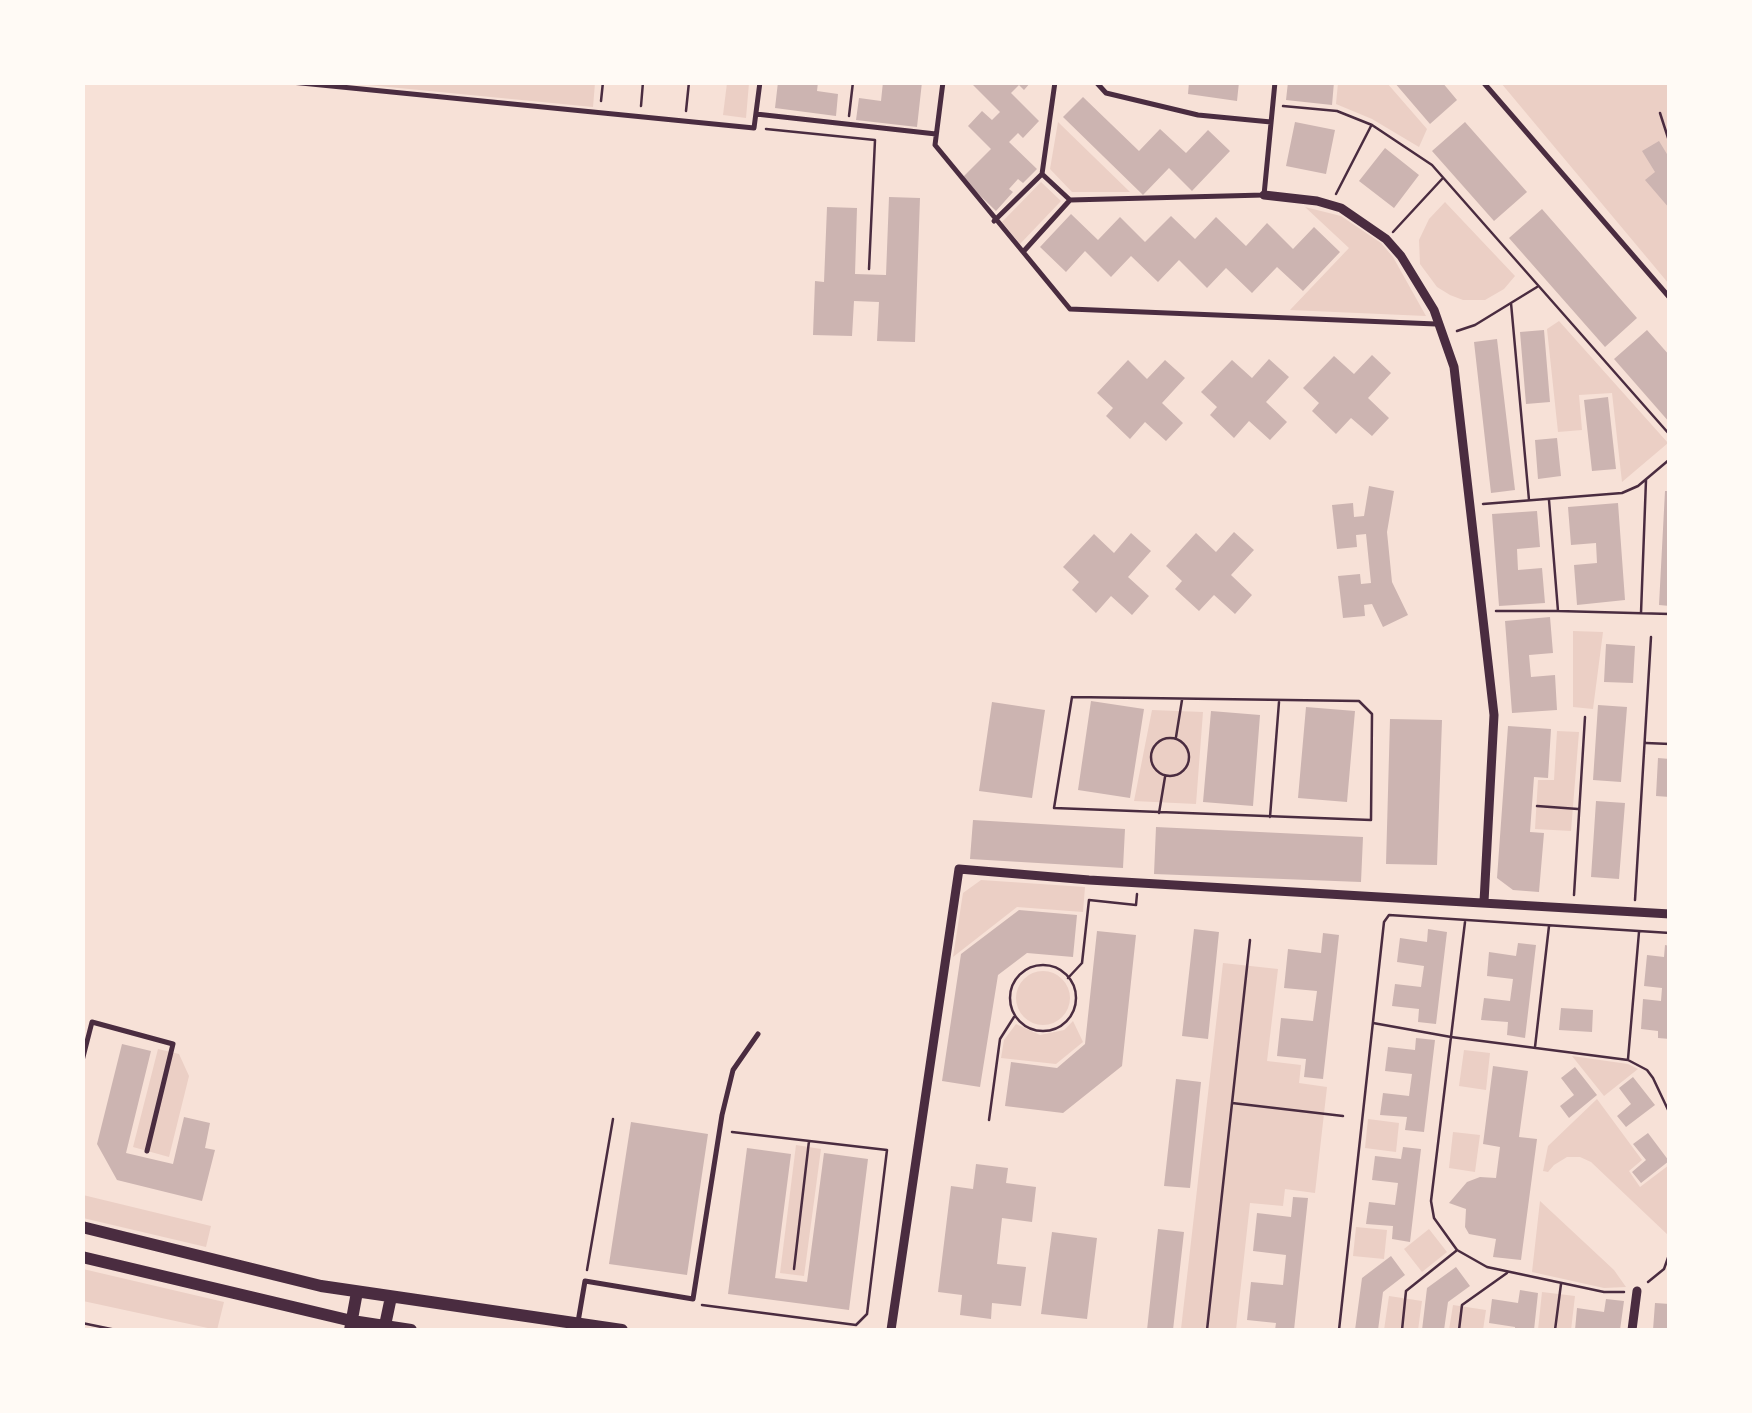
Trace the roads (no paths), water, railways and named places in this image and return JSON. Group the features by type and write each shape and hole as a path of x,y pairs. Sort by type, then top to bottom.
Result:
{"main road":[{"path":"82,1227 320,1286 622,1330"},
{"path":"82,1257 351,1326 411,1330"},
{"path":"351,1326 356,1292"},
{"path":"384,1329 391,1298"}],"street":[{"path":"1264,195 1330,205 1361,220 1386,239 1434,310 1454,367 1472,505 1494,739 1484,902"},
{"path":"890,1330 958,868 1670,914"},
{"path":"1632,1330 1637,1292"}],"lane":[{"path":"292,82 754,128 760,82"},
{"path":"943,82 935,145 1070,309 1440,324"},
{"path":"994,220 1042,174 1055,82"},
{"path":"1096,82 1106,93 1198,115 1271,122"},
{"path":"1042,174 1070,200 1264,195 1275,82"},
{"path":"1482,82 1670,298"},
{"path":"756,114 936,134"},
{"path":"1022,252 1070,200"},
{"path":"82,1061 92,1022 173,1044 147,1151"},
{"path":"578,1324 585,1281 693,1299 719,1130 733,1070 758,1034"}]}
